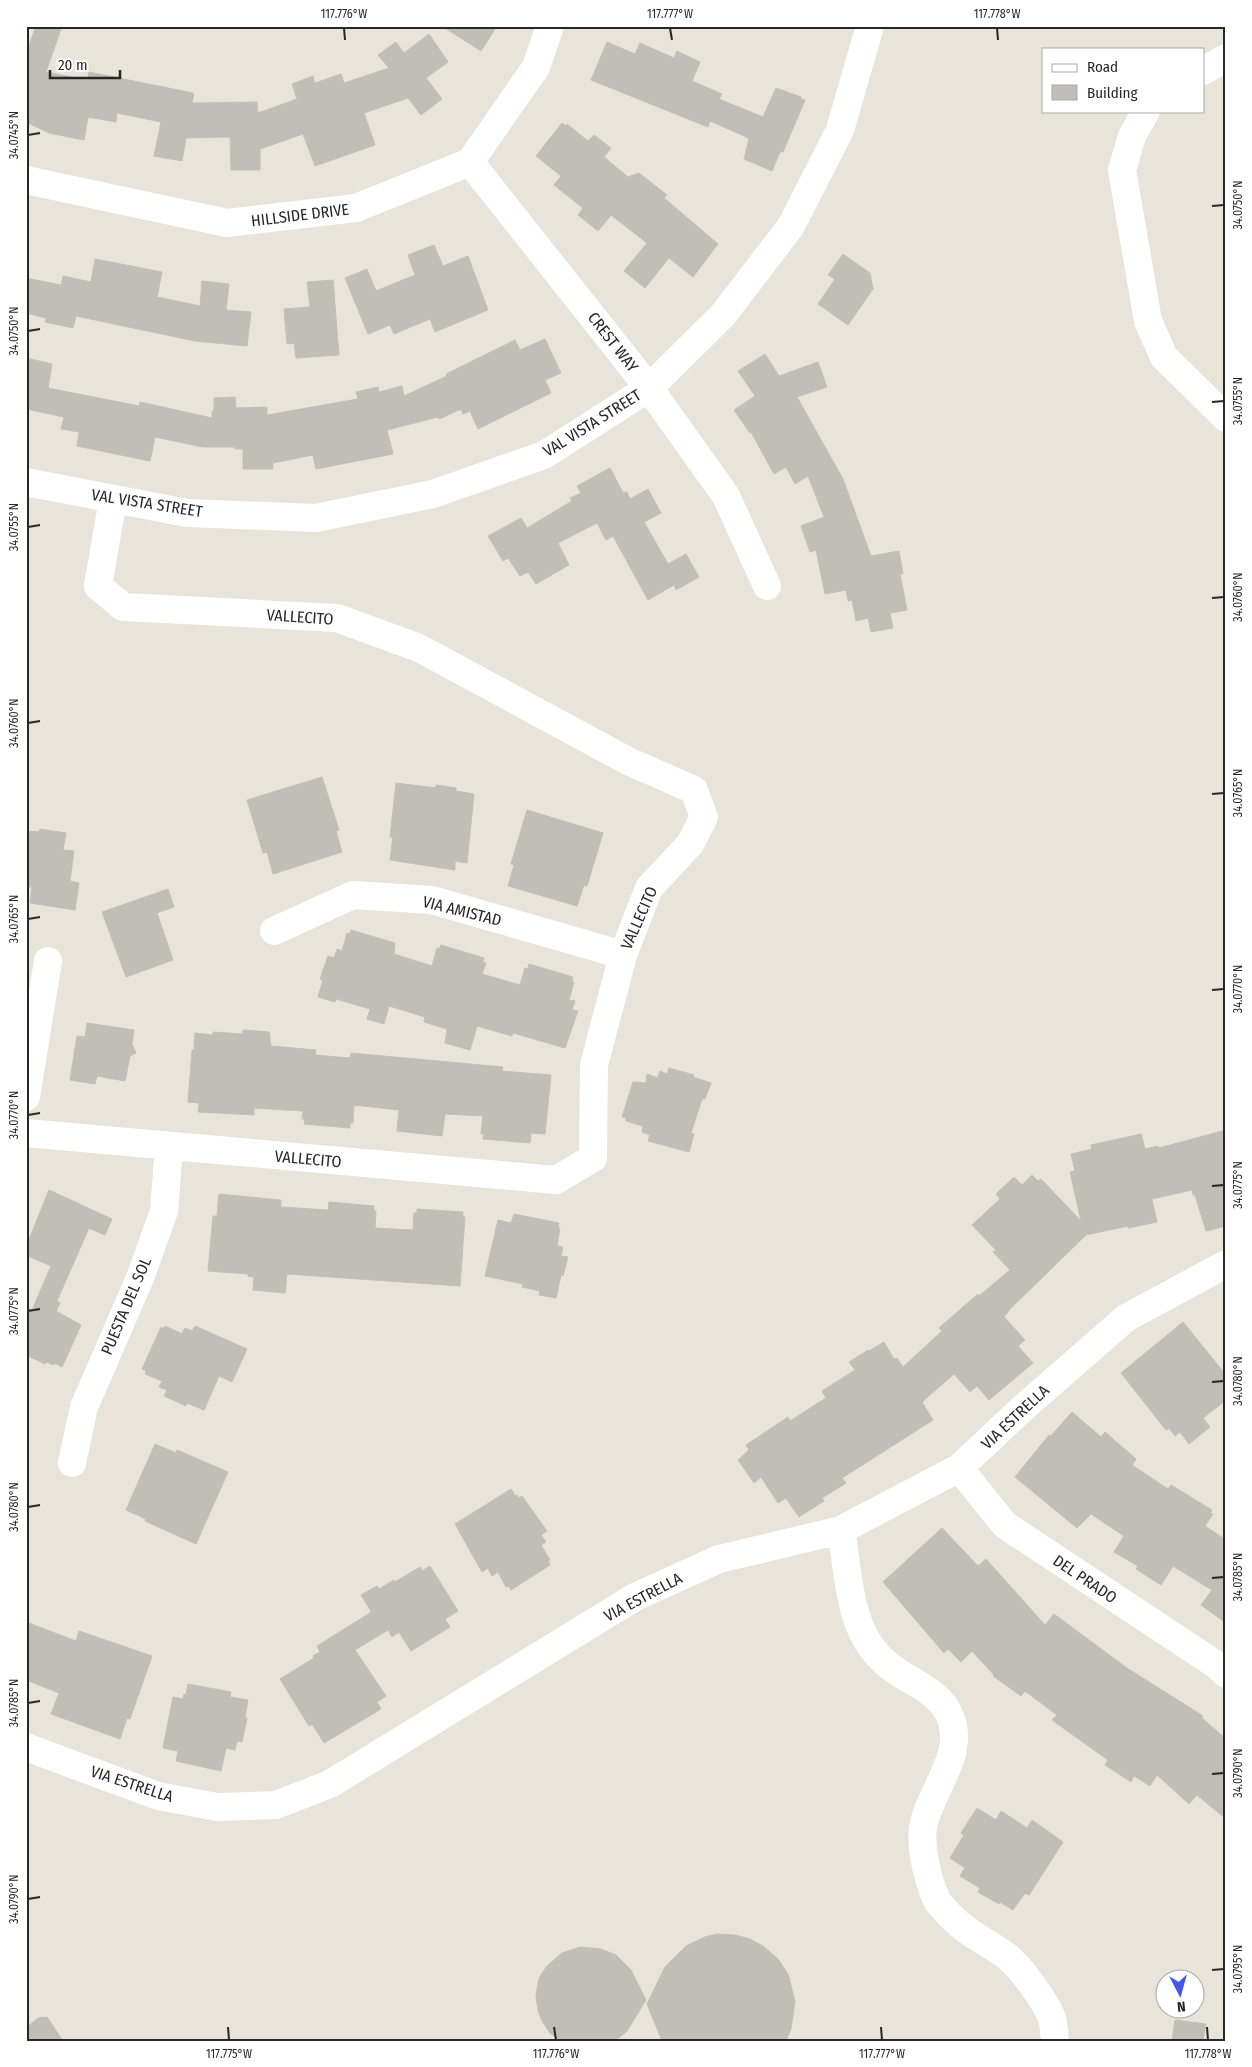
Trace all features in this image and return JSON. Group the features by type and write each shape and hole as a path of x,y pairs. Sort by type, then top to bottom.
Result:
{"street":[{"path":"470,162 536,67 550,26"},
{"name":"VAL VISTA STREET","path":"26,482 187,513 316,518 433,494 544,455 649,388 723,315 791,226 840,130 870,26"},
{"path":"1204,70 1226,58"},
{"path":"1145,112 1132,136 1122,170 1148,321 1164,356 1226,418"},
{"name":"HILLSIDE DRIVE","path":"26,180 227,223 356,208 470,162"},
{"name":"CREST WAY","path":"470,162 649,388 726,496 767,586"},
{"name":"VALLECITO","path":"26,1133 556,1180 593,1158 594,1064 623,955 649,888 690,844 704,816 694,790 628,761 419,648 337,618 123,607 98,586 114,499"},
{"name":"VIA AMISTAD","path":"274,931 353,895 363,895 432,900 623,955"},
{"path":"26,1097 48,961"},
{"name":"PUESTA DEL SOL","path":"72,1463 84,1407 140,1278 164,1211 169,1147"},
{"name":"VIA ESTRELLA","path":"26,1747 158,1796 217,1807 276,1805 330,1784 635,1597 719,1559 841,1530 959,1468 1023,1408 1126,1318 1226,1264"},
{"name":"DEL PRADO","path":"959,1468 1005,1525 1215,1664 1226,1674"},
{"path":"841,1530 856,1620 869,1646 888,1666 936,1697 949,1714 954,1738 950,1765 932,1797 923,1829 926,1865 936,1900 959,1926 1007,1956 1034,1988 1052,2019 1055,2041"}],"building":[{"path":"36,26 62,26 46,72 88,80 89,72 193,93 192,103 257,102 258,113 297,99 292,84 313,76 315,83 341,74 344,83 389,68 378,55 396,42 404,53 429,34 448,62 426,78 442,99 421,115 408,98 364,113 375,145 315,166 303,134 260,149 260,170 231,170 230,137 186,138 182,161 154,156 161,122 117,113 116,122 88,117 84,140 49,133 26,122 26,54"},
{"path":"442,26 497,26 481,51"},
{"path":"607,42 635,54 640,43 674,58 677,51 700,62 692,81 722,94 719,99 763,117 776,88 805,100 783,152 780,152 772,171 744,159 749,139 744,136 710,121 708,127 591,80"},
{"path":"562,123 566,126 567,124 588,141 594,135 611,148 604,157 628,177 639,173 667,195 664,198 718,244 693,277 669,258 645,288 624,271 647,243 611,215 598,231 578,215 583,208 554,185 561,176 536,156"},
{"path":"434,245 443,266 468,256 488,310 435,332 430,319 394,334 390,325 368,334 345,278 367,269 376,291 415,275 408,255"},
{"path":"843,254 870,273 873,289 848,325 818,304 835,279 828,275"},
{"path":"95,259 162,272 157,297 200,306 202,281 229,284 226,310 251,312 247,346 195,341 76,316 73,328 45,322 46,318 26,313 26,278 61,285 63,276 91,282"},
{"path":"333,280 339,355 296,358 294,343 287,344 284,309 310,307 307,282"},
{"path":"545,339 561,373 545,380 551,393 478,429 470,411 463,414 461,409 439,419 438,417 387,430 393,454 316,469 313,455 273,463 273,469 243,469 243,449 235,449 235,447 203,447 155,437 150,461 77,446 79,432 61,429 64,417 26,409 26,358 52,364 48,388 139,406 140,402 212,418 214,398 235,397 236,408 267,407 267,415 358,399 356,392 378,387 379,392 402,386 404,396 447,376 446,374 515,340 520,350"},
{"path":"765,354 779,376 818,362 827,387 797,397 843,479 871,556 899,551 903,574 900,574 907,610 890,613 893,628 871,632 868,618 856,621 852,600 848,601 846,590 825,594 816,550 810,552 801,526 824,517 808,476 795,484 786,467 774,474 751,432 734,410 755,396 738,371"},
{"path":"610,468 623,493 627,492 630,499 648,489 661,513 644,522 668,564 686,554 699,577 676,590 674,585 648,600 613,536 606,540 597,523 558,543 569,565 536,584 528,572 520,576 508,558 503,561 488,536 521,518 527,528 572,501 570,498 581,493 577,486"},
{"path":"322,777 339,830 336,831 342,852 273,874 267,852 263,853 247,800"},
{"path":"396,783 436,788 436,785 456,788 456,791 474,794 467,863 455,861 455,870 390,860 393,837 390,837"},
{"path":"527,810 603,833 587,886 584,885 577,906 508,886 514,865 511,864"},
{"path":"40,829 66,833 63,850 74,851 70,881 79,883 75,910 30,903 32,887 26,887 26,831 39,832"},
{"path":"168,889 174,907 157,913 173,960 126,977 102,912"},
{"path":"351,930 395,943 394,954 432,966 437,948 439,949 441,945 484,958 483,962 486,963 482,974 520,985 525,968 528,969 529,964 573,977 572,982 574,982 569,1000 575,1001 572,1010 578,1011 565,1048 513,1033 512,1036 477,1026 470,1050 445,1043 447,1029 424,1022 425,1017 389,1006 384,1024 367,1019 370,1009 336,999 335,1002 318,997 323,980 320,979 328,956 334,958 337,949 342,951 347,933 350,934"},
{"path":"87,1023 134,1030 132,1044 136,1053 130,1056 125,1081 97,1076 95,1084 70,1080 77,1036 85,1037"},
{"path":"243,1030 269,1032 271,1046 316,1050 315,1055 350,1058 351,1053 503,1067 502,1071 551,1075 545,1134 531,1133 530,1143 483,1139 484,1134 481,1134 483,1116 445,1114 442,1136 397,1131 399,1110 354,1105 353,1123 350,1123 350,1128 304,1124 305,1119 302,1119 303,1111 254,1108 254,1115 198,1112 199,1103 188,1102 195,1033 213,1035 213,1032 243,1034"},
{"path":"669,1068 694,1075 693,1077 711,1083 705,1099 702,1099 691,1133 694,1134 689,1152 648,1141 650,1135 642,1132 643,1126 626,1121 626,1118 622,1117 633,1082 646,1083 647,1074 658,1078 660,1071 667,1074"},
{"path":"1226,1130 1226,1226 1206,1231 1192,1190 1152,1199 1157,1222 1086,1235 1010,1309 1004,1317 1025,1340 1018,1346 1033,1363 989,1400 977,1386 970,1392 954,1374 922,1402 933,1420 842,1478 846,1483 822,1498 824,1501 799,1517 786,1498 778,1503 761,1477 754,1483 738,1460 749,1450 746,1445 788,1417 790,1421 826,1398 822,1391 855,1370 849,1362 884,1342 894,1359 897,1358 903,1367 942,1331 939,1328 978,1294 979,1296 1010,1270 993,1252 996,1250 972,1225 1000,1199 996,1194 1014,1177 1022,1185 1032,1175 1038,1181 1041,1179 1081,1221 1070,1172 1075,1171 1071,1154 1092,1149 1091,1145 1141,1134 1145,1149 1158,1146 1159,1148"},
{"path":"49,1190 112,1219 105,1235 89,1228 57,1301 60,1303 56,1311 81,1325 62,1367 55,1363 54,1365 46,1362 45,1364 26,1355 26,1307 32,1310 51,1266 26,1255 26,1247"},
{"path":"219,1194 281,1200 281,1207 328,1210 329,1202 374,1206 374,1211 376,1211 375,1228 413,1230 414,1213 417,1213 417,1209 463,1212 463,1217 465,1217 460,1286 287,1274 285,1293 253,1290 254,1277 248,1276 248,1274 208,1271 213,1216 217,1216"},
{"path":"514,1214 559,1223 557,1246 563,1247 561,1256 568,1257 563,1276 561,1275 556,1298 539,1295 540,1291 522,1287 523,1284 485,1276 498,1220 511,1223"},
{"path":"1183,1322 1226,1375 1226,1400 1203,1418 1210,1427 1189,1444 1180,1432 1175,1436 1169,1428 1166,1430 1121,1373"},
{"path":"165,1326 182,1334 185,1328 192,1331 195,1326 247,1349 232,1382 219,1376 204,1410 187,1403 186,1406 164,1396 167,1390 159,1387 162,1381 145,1374 146,1371 142,1369 161,1327 164,1329"},
{"path":"1072,1412 1101,1437 1105,1432 1136,1459 1132,1465 1168,1489 1171,1485 1212,1510 1210,1513 1213,1514 1205,1526 1226,1540 1226,1623 1201,1605 1212,1590 1173,1566 1161,1585 1136,1569 1138,1566 1114,1552 1124,1536 1091,1514 1077,1528 1015,1477 1049,1435 1050,1437"},
{"path":"155,1444 176,1453 177,1450 228,1472 196,1544 145,1521 146,1519 126,1510"},
{"path":"511,1489 516,1497 517,1495 519,1498 522,1496 547,1531 541,1535 546,1542 541,1545 550,1560 548,1561 550,1565 511,1590 509,1586 506,1587 498,1572 492,1576 488,1568 482,1572 455,1524"},
{"path":"942,1528 978,1566 986,1559 1045,1625 1054,1614 1127,1668 1203,1716 1202,1718 1226,1739 1226,1819 1197,1795 1189,1804 1157,1775 1150,1786 1134,1776 1131,1782 1105,1765 1108,1760 1052,1720 1057,1715 1025,1691 1021,1696 993,1676 972,1651 961,1662 948,1649 944,1653 883,1582"},
{"path":"430,1566 458,1611 445,1619 450,1627 411,1651 399,1632 392,1637 388,1630 355,1650 386,1696 377,1702 381,1709 324,1743 312,1724 309,1726 280,1679 314,1658 313,1656 320,1652 317,1646 370,1613 371,1611 361,1595 377,1586 379,1589 394,1580 395,1582 420,1567 422,1571"},
{"path":"26,1622 76,1641 79,1631 152,1656 130,1719 127,1718 120,1739 51,1714 59,1693 26,1680"},
{"path":"188,1684 231,1692 230,1697 248,1700 245,1718 247,1718 242,1742 237,1741 235,1750 226,1748 221,1771 176,1761 178,1751 163,1748 173,1697 183,1699 184,1694 186,1695"},
{"path":"977,1808 996,1820 1001,1811 1027,1828 1032,1820 1063,1842 1029,1895 1025,1893 1013,1910 978,1892 980,1888 960,1876 965,1868 950,1858 964,1835 961,1833"},
{"path":"717,1934 735,1935 750,1939 763,1946 778,1959 788,1974 795,2001 791,2029 786,2041 662,2041 647,2004 665,1967 686,1946 705,1937"},
{"path":"580,1947 601,1949 616,1955 631,1970 646,2000 627,2031 615,2041 560,2041 550,2033 542,2021 536,1997 539,1978 547,1966 562,1953"},
{"path":"47,2017 63,2041 26,2041 26,2028 38,2018"},
{"path":"1175,2020 1206,2024 1203,2041 1172,2041"}]}
